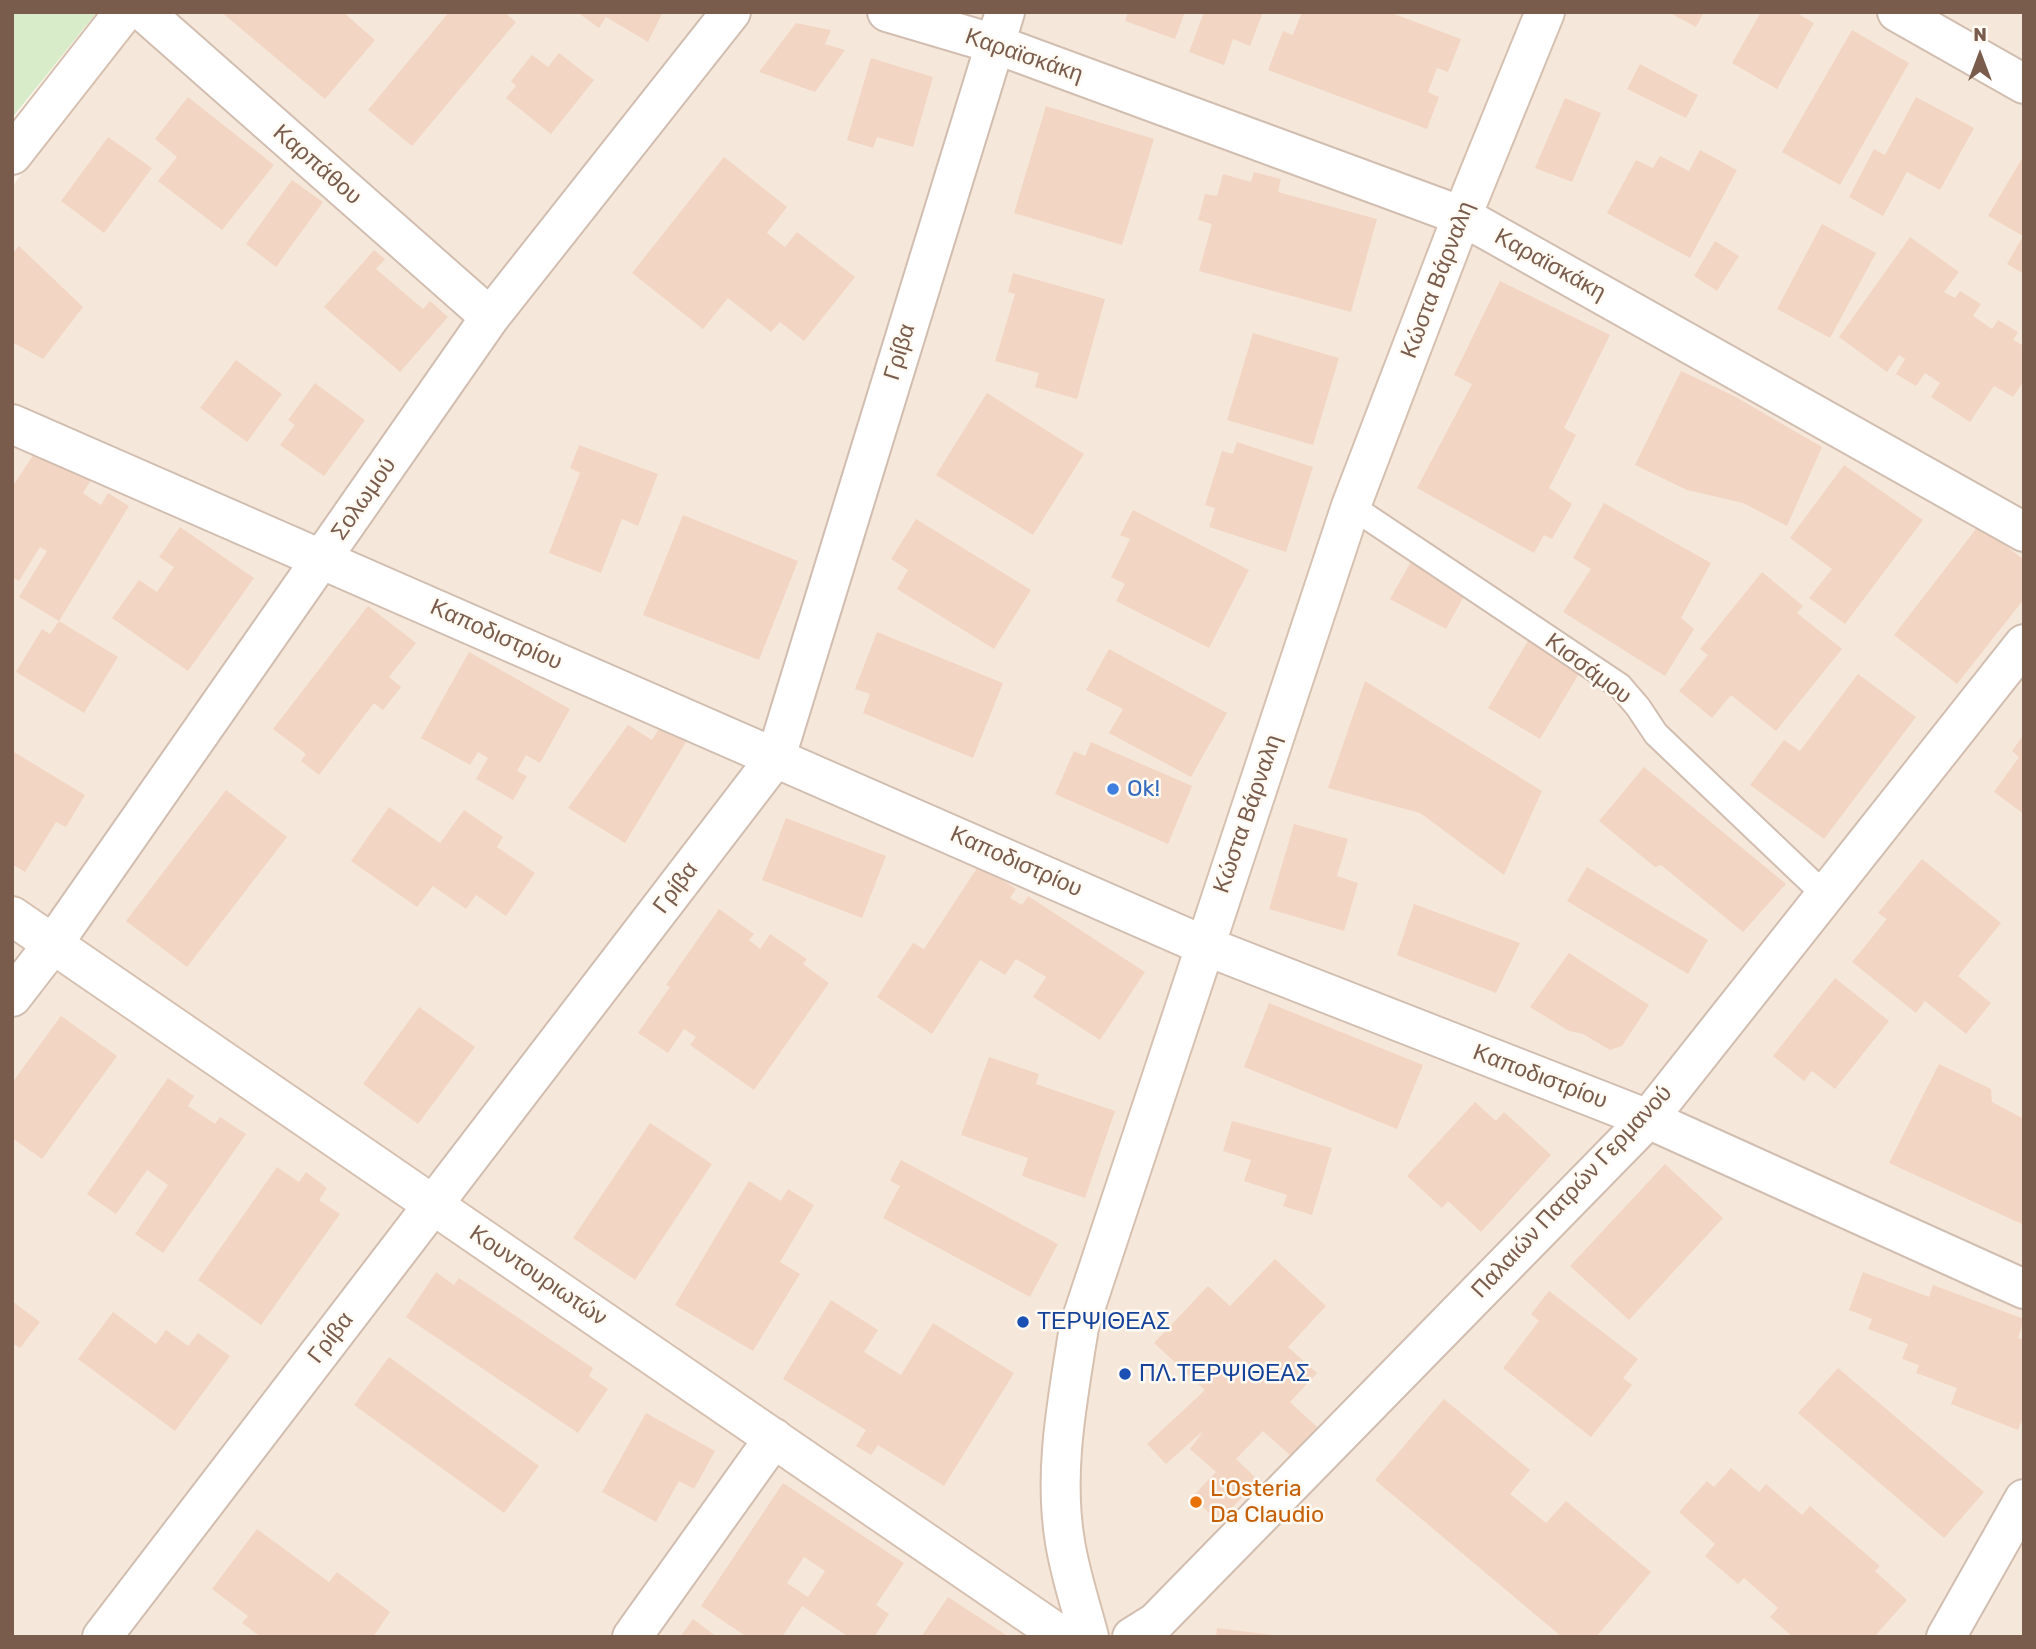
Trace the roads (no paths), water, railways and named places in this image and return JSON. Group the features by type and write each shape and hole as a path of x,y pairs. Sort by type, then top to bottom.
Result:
{"street":[{"path":"12,155 124,12"},
{"name":"Καρπάθου","path":"144,12 490,317"},
{"name":"Σολωμού","path":"12,997 53,944 490,317 731,12"},
{"name":"Καραϊσκάκη","path":"887,12 1000,28 1462,216 2024,532"},
{"name":"Κώστα Βάρναλη","path":"1089,1637 1065,1543 1060,1493 1063,1433 1079,1327 1203,945 1351,506 1462,216 1545,12"},
{"path":"1897,12 2024,84"},
{"name":"Γρίβα","path":"102,1637 776,757 1000,28"},
{"name":"Καποδιστρίου","path":"12,424 1203,945 1648,1119 2024,1289"},
{"name":"Παλαιών Πατρών Γερμανού","path":"1132,1637 1156,1622 1648,1119 2024,644"},
{"name":"Κουντουριωτών","path":"12,916 1063,1637"},
{"path":"632,1637 774,1438"},
{"path":"1947,1637 2024,1499"}],"lane":[{"name":"Κισσάμου","path":"1351,506 1620,686 1656,734 1825,895"}],"place":[{"name":"Ok!","path":"1113,789"},
{"name":"ΤΕΡΨΙΘΕΑΣ","path":"1023,1322"},
{"name":"ΠΛ.ΤΕΡΨΙΘΕΑΣ","path":"1125,1374"},
{"name":"L'Osteria Da Claudio","path":"1196,1502"}]}
